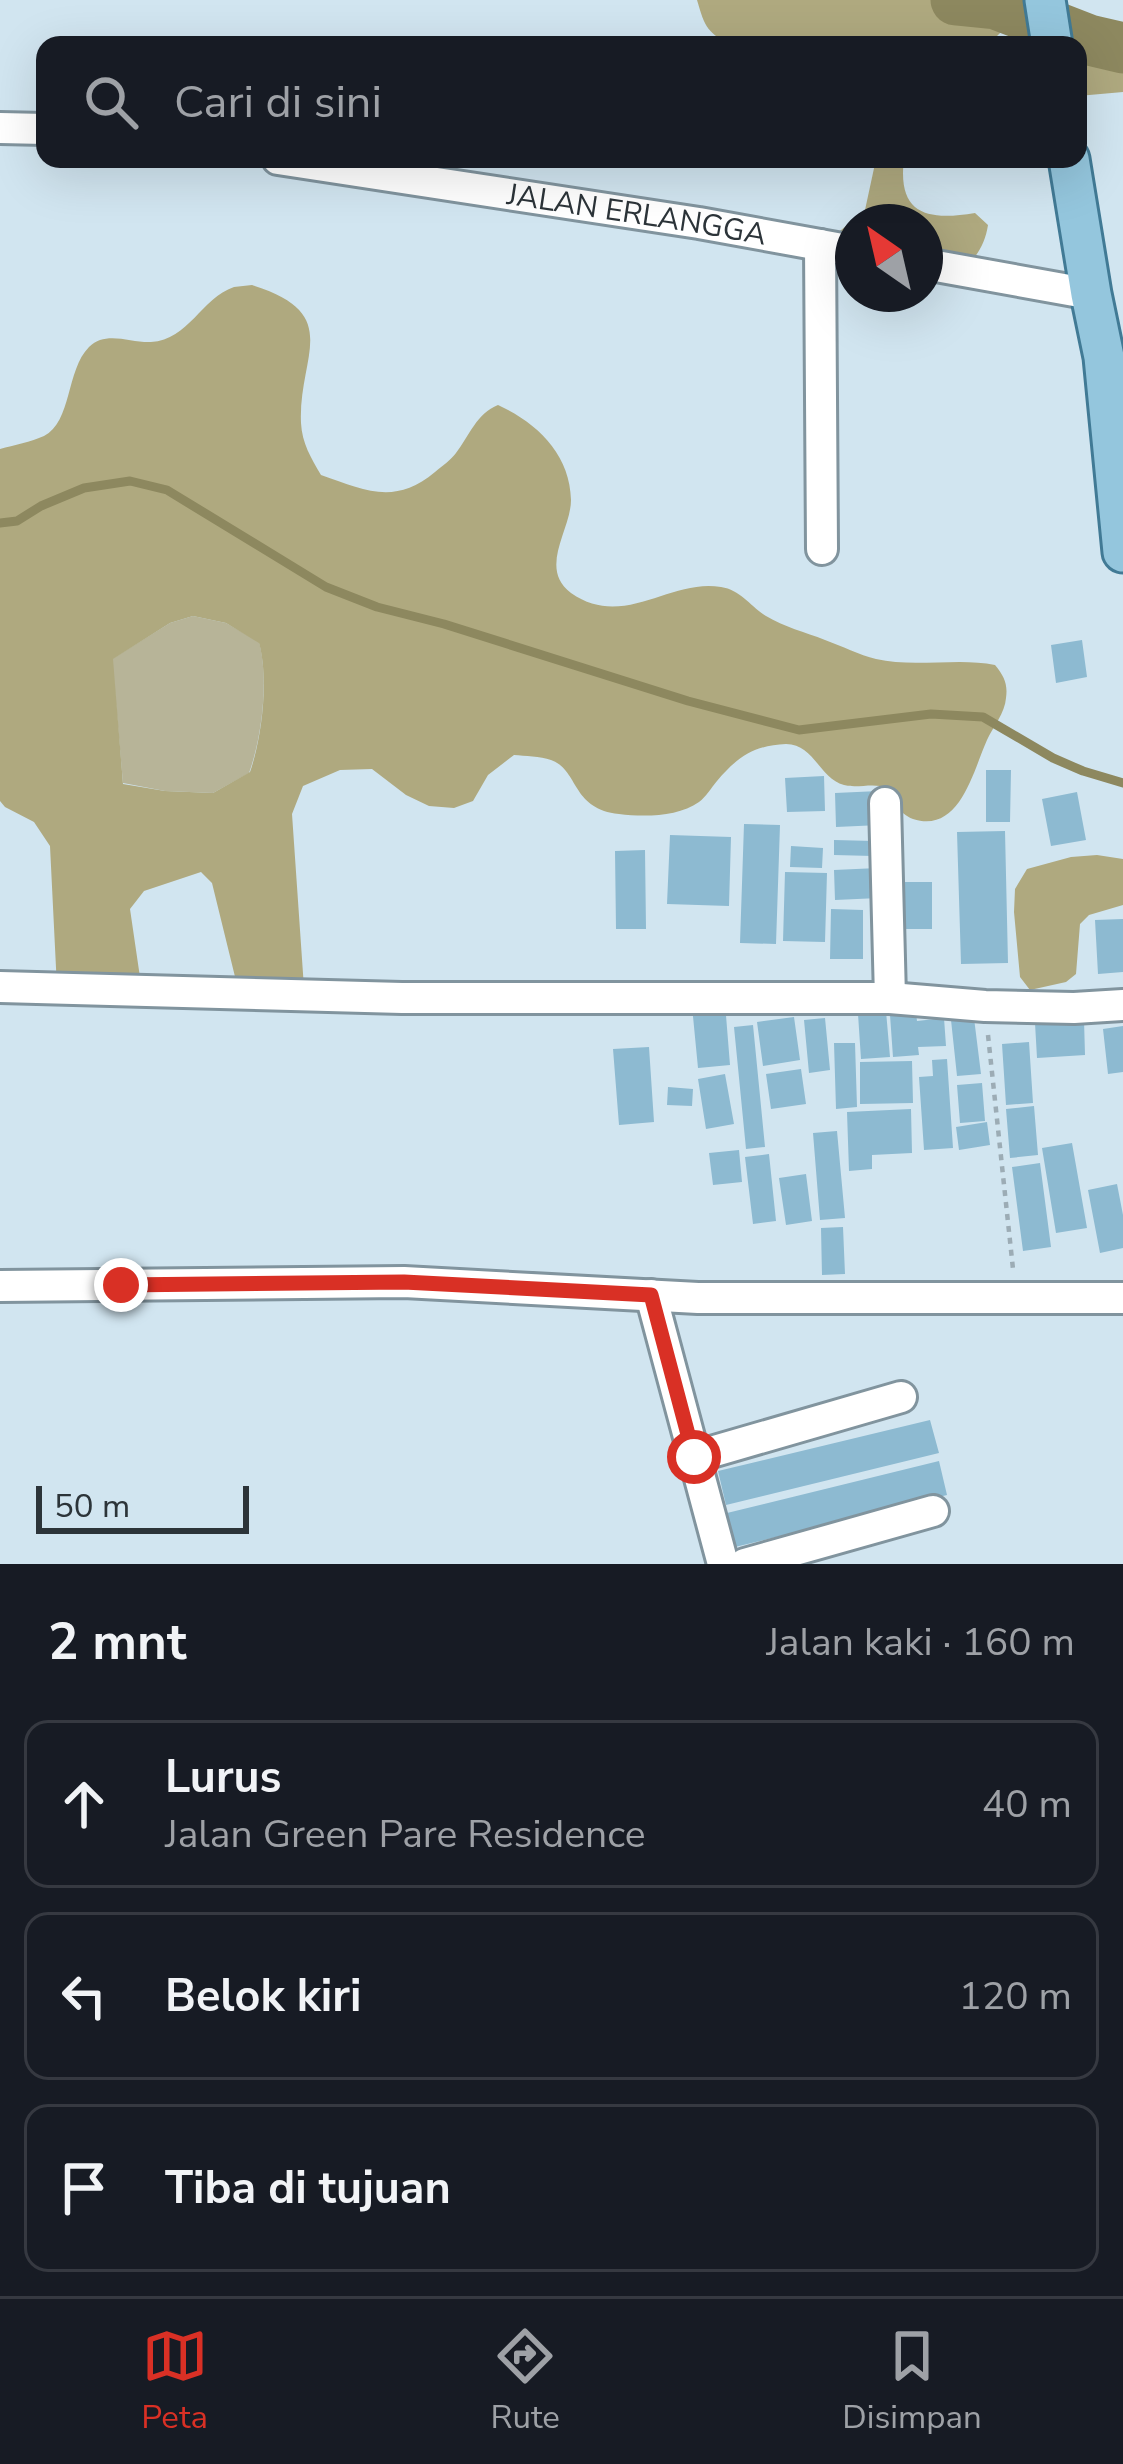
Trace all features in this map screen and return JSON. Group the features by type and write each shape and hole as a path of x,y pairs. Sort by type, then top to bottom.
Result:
{"main road":[{"path":"1071,168 1090,294 1113,358 1123,549"}],"street":[{"path":"0,128 36,130"},
{"name":"JALAN ERLANGGA","path":"338,168 835,248"},
{"path":"820,245 822,549"},
{"path":"943,267 1090,294"},
{"path":"885,803 890,998"},
{"path":"0,986 402,998 890,998 985,1006 1123,1005"},
{"path":"0,1286 404,1282 716,1298 1123,1298"},
{"path":"651,1295 723,1564"},
{"path":"694,1457 901,1397"},
{"path":"745,1564 933,1511"}],"path":[{"path":"985,1006 1016,1298"}],"shaded area":[{"path":"697,0 1045,0 1048,15 1094,31 1123,31 1123,92 1087,95 1087,36 1045,36 1033,22 997,36 717,36 702,17"},
{"path":"874,168 904,168 911,203 866,204"},
{"path":"975,213 988,225 985,239 963,271 943,267 943,216"},
{"path":"252,285 281,296 308,323 301,423 305,444 321,475 379,492 406,489 449,461 479,419 498,405 538,431 565,468 570,512 556,560 562,583 571,593 610,606 684,589 721,587 780,623 870,657 906,663 995,665 1006,684 1005,704 962,797 942,817 913,819 880,786 835,781 803,749 786,744 739,759 691,807 650,815 603,811 584,797 560,765 537,757 514,755 488,775 473,801 454,808 429,806 372,769 340,770 303,786 292,814 304,988 239,993 212,883 201,872 144,891 130,909 142,991 57,988 50,846 34,822 0,801 0,449 53,429 76,369 96,342 164,340 223,292","holes":["193,616 226,623 259,643 262,657 263,708 250,772 213,793 123,784 113,659 170,623"]},
{"path":"193,616 226,623 259,642 263,708 249,773 213,793 123,783 112,659 170,623"},
{"path":"1097,855 1123,859 1123,905 1089,915 1080,924 1076,974 1066,982 1030,990 1020,977 1015,889 1027,869"}],"building":[{"path":"1082,640 1087,677 1056,683 1051,645"},
{"path":"986,770 1011,770 1010,822 986,822"},
{"path":"824,776 825,811 787,812 785,778"},
{"path":"879,791 880,825 836,827 835,793"},
{"path":"1077,792 1086,840 1051,846 1042,799"},
{"path":"744,824 780,825 776,944 740,943"},
{"path":"1005,831 1008,963 961,964 957,832"},
{"path":"670,835 731,837 729,906 667,904"},
{"path":"834,840 874,841 873,856 834,855"},
{"path":"791,846 823,848 822,868 790,867"},
{"path":"645,850 646,929 616,929 615,851"},
{"path":"878,868 879,898 835,900 834,870"},
{"path":"785,872 827,873 825,942 783,941"},
{"path":"904,882 932,882 932,929 903,929"},
{"path":"831,909 863,910 863,959 830,959"},
{"path":"1123,919 1123,972 1098,974 1095,920"},
{"path":"725,1003 730,1065 698,1068 692,1006"},
{"path":"886,1011 890,1057 861,1059 858,1014"},
{"path":"916,1013 917,1021 944,1018 946,1046 918,1047 919,1055 893,1057 890,1015"},
{"path":"794,1017 800,1060 763,1066 757,1022"},
{"path":"825,1018 830,1070 809,1073 804,1020"},
{"path":"974,1018 981,1074 957,1076 951,1020"},
{"path":"1084,1020 1085,1055 1037,1058 1035,1023"},
{"path":"753,1025 765,1147 746,1149 734,1027"},
{"path":"1123,1026 1123,1072 1108,1074 1103,1029"},
{"path":"1029,1042 1033,1103 1006,1105 1002,1044"},
{"path":"834,1043 855,1043 857,1107 836,1109"},
{"path":"649,1047 654,1122 619,1125 613,1049"},
{"path":"947,1059 953,1148 924,1150 919,1077 933,1076 932,1060"},
{"path":"912,1061 913,1103 860,1104 860,1062"},
{"path":"801,1069 806,1104 771,1109 766,1074"},
{"path":"725,1074 734,1124 706,1129 698,1079"},
{"path":"982,1083 985,1121 960,1123 957,1085"},
{"path":"668,1087 693,1089 692,1106 667,1105"},
{"path":"1034,1106 1038,1155 1010,1158 1006,1109"},
{"path":"911,1109 912,1153 872,1155 872,1169 849,1171 847,1112"},
{"path":"987,1122 990,1145 959,1150 956,1127"},
{"path":"837,1131 845,1218 820,1220 813,1133"},
{"path":"1072,1143 1087,1228 1056,1233 1042,1148"},
{"path":"739,1150 742,1182 713,1185 709,1153"},
{"path":"769,1154 776,1221 753,1224 745,1157"},
{"path":"1040,1163 1051,1247 1023,1251 1012,1167"},
{"path":"806,1174 812,1221 786,1225 779,1178"},
{"path":"1117,1184 1123,1248 1100,1253 1088,1190"},
{"path":"843,1227 845,1274 822,1275 821,1228"},
{"path":"930,1420 939,1453 726,1505 718,1471"},
{"path":"939,1461 947,1495 735,1547 727,1513"}],"waterway":[{"path":"956,0 996,4 1079,36"},
{"path":"1087,39 1123,48"},
{"path":"0,523 17,521 84,488 130,481 167,490 326,587 377,607 799,730 931,714 983,717 1053,758 1123,783"}],"route":[{"path":"121,1285 404,1282 651,1295 694,1457"}]}
